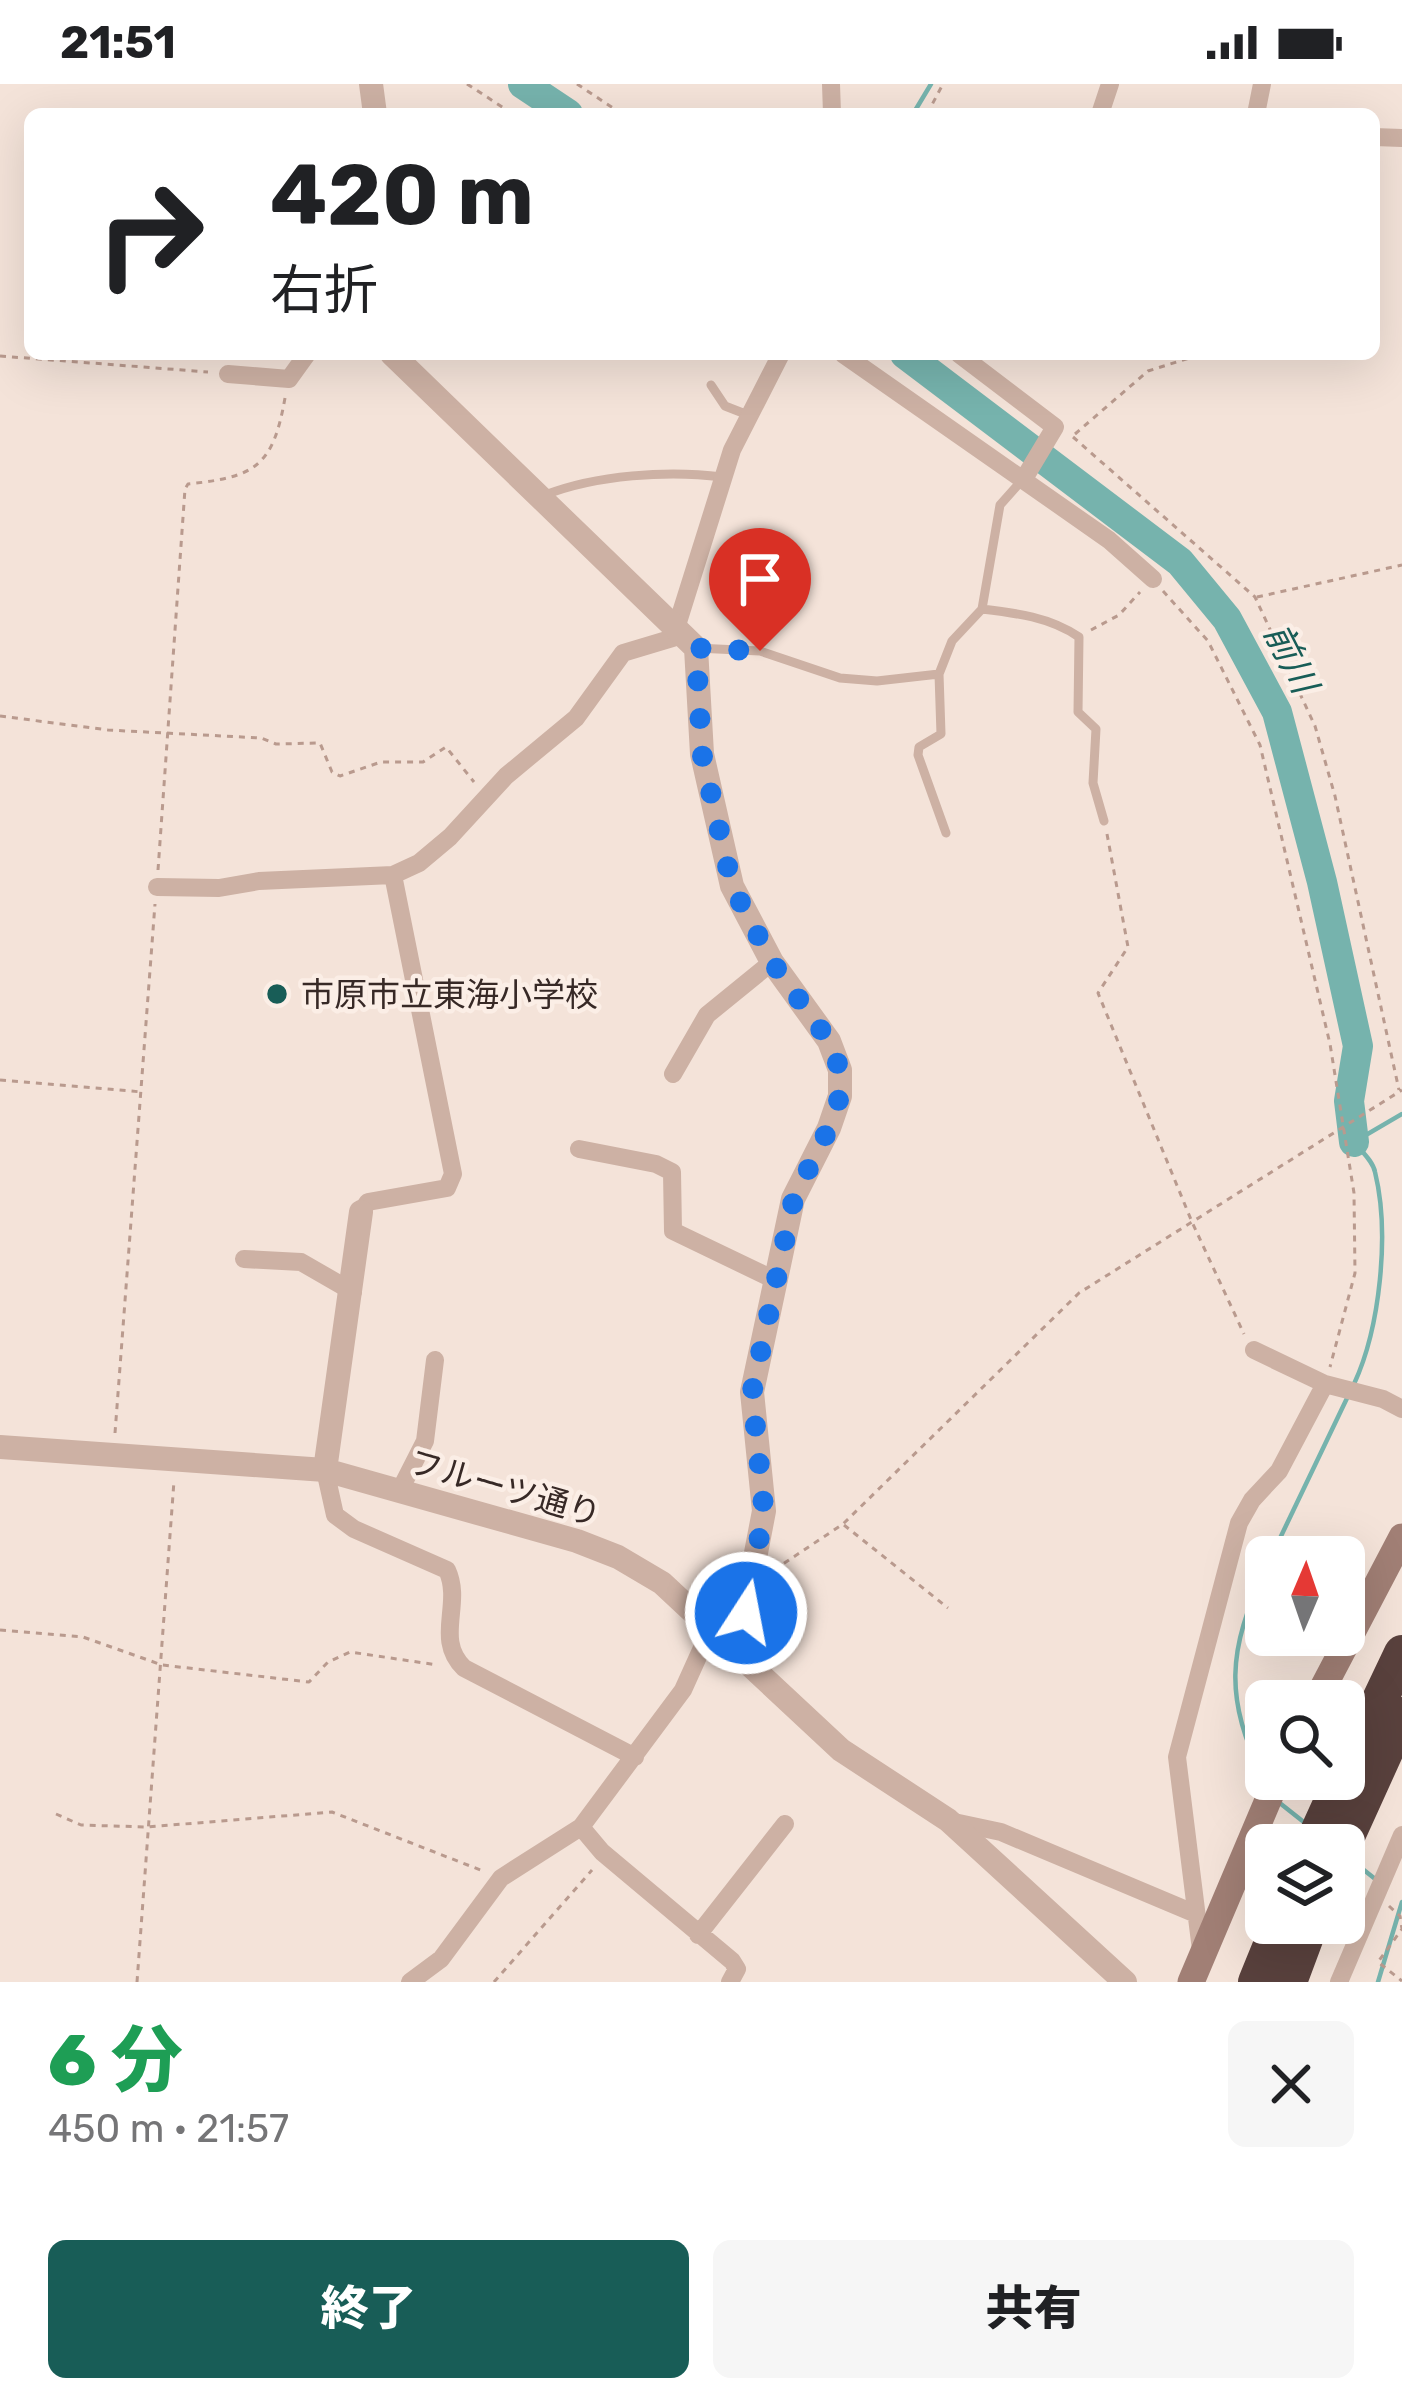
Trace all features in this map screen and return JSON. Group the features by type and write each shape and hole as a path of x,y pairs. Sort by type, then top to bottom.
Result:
{"highway":[{"path":"1365,1740 1402,1653"},
{"path":"1365,1763 1402,1715"},
{"path":"1256,1982 1271,1944"},
{"path":"1288,1982 1303,1944"}],"main road":[{"path":"1327,1680 1402,1537"},
{"path":"1196,1969 1268,1800"}],"street":[{"path":"228,374 289,379 303,360"},
{"path":"398,360 696,648 702,754 732,886 772,962 829,1041 840,1070 840,1096 794,1198 752,1392 764,1511 737,1652"},
{"path":"157,887 219,888 260,881 393,875 419,862 450,837 485,796 576,718 623,653 673,638 722,477 748,415 779,360"},
{"path":"851,360 1109,540 1153,579"},
{"path":"966,360 1055,427 1022,480"},
{"path":"393,875 453,1174 447,1188 368,1202 362,1212 326,1470 335,1515 354,1529 447,1570 453,1582 448,1641 451,1656 464,1668 635,1757"},
{"path":"674,1074 707,1015 772,962"},
{"path":"579,1149 656,1164 672,1172 673,1231 775,1280"},
{"path":"244,1259 301,1262 353,1292"},
{"path":"1254,1350 1325,1384 1383,1399 1402,1409"},
{"path":"399,1492 425,1441 435,1360"},
{"path":"1196,1969 1196,1914 1177,1757 1239,1523 1279,1471 1325,1384"},
{"name":"フルーツ通り","path":"0,1447 326,1470 577,1541 618,1557 662,1583 841,1750 948,1820 1125,1982"},
{"path":"410,1982 441,1959 501,1878 581,1827 682,1690 712,1628"},
{"path":"948,1820 1001,1832 1196,1914"},
{"path":"698,1935 785,1824"},
{"path":"581,1827 605,1855 732,1961 737,1969 730,1982"},
{"path":"1339,1982 1402,1835"}],"lane":[{"path":"711,385 725,406 748,415"},
{"path":"540,498 565,487 604,482 722,477"},
{"path":"946,832 919,747 941,734 939,674 952,641 982,609 1000,505 1022,480"},
{"path":"982,609 1023,614 1063,626 1079,637 1078,712 1096,729 1093,783 1104,821"},
{"path":"696,648 760,651 840,678 878,681 939,674"}],"path":[{"path":"467,84 504,108"},
{"path":"577,84 613,108"},
{"path":"51,360 228,374"},
{"path":"755,1575 775,1570 843,1523 1079,1293 1401,1091 1316,726 1255,597 1073,437 1148,371 1183,360"},
{"path":"113,1456 185,489 188,484 243,476 258,466 278,434 289,379"},
{"path":"1255,597 1402,565"},
{"path":"1079,637 1119,615 1153,579 1208,641 1260,745 1330,1044 1354,1193 1355,1273 1325,1384"},
{"path":"0,716 107,730 261,738 276,744 320,743 332,772 340,776 382,762 423,762 446,747 485,796"},
{"path":"1104,821 1128,947 1098,993 1192,1222 1254,1350"},
{"path":"0,1080 142,1092"},
{"path":"137,1982 175,1461"},
{"path":"843,1523 948,1608"},
{"path":"0,1630 83,1637 162,1665 309,1682 328,1662 350,1652 464,1668"},
{"path":"56,1814 81,1825 147,1826 332,1812 501,1878"},
{"path":"494,1982 605,1855"},
{"path":"1376,1893 1400,1916 1402,1929 1378,1962 1402,1981"}],"waterway":[{"name":"前川","path":"523,84 559,108"},
{"path":"917,108 931,84"},
{"name":"前川","path":"913,360 1180,562 1227,619 1277,712 1322,882 1358,1046 1349,1101 1354,1142"},
{"path":"1354,1384 1376,1308 1382,1251 1375,1172 1354,1142 1402,1114"},
{"path":"1281,1536 1349,1394"},
{"path":"1245,1622 1235,1674 1245,1733"},
{"path":"1281,1804 1305,1823"},
{"path":"1365,1871 1379,1882"},
{"path":"1378,1982 1402,1902"}],"place":[{"name":"市原市立東海小学校","path":"277,994"}],"route":[{"path":"746,1613 764,1511 752,1392 794,1198 840,1096 840,1070 829,1041 772,962 732,886 702,754 696,648 760,651"}]}
